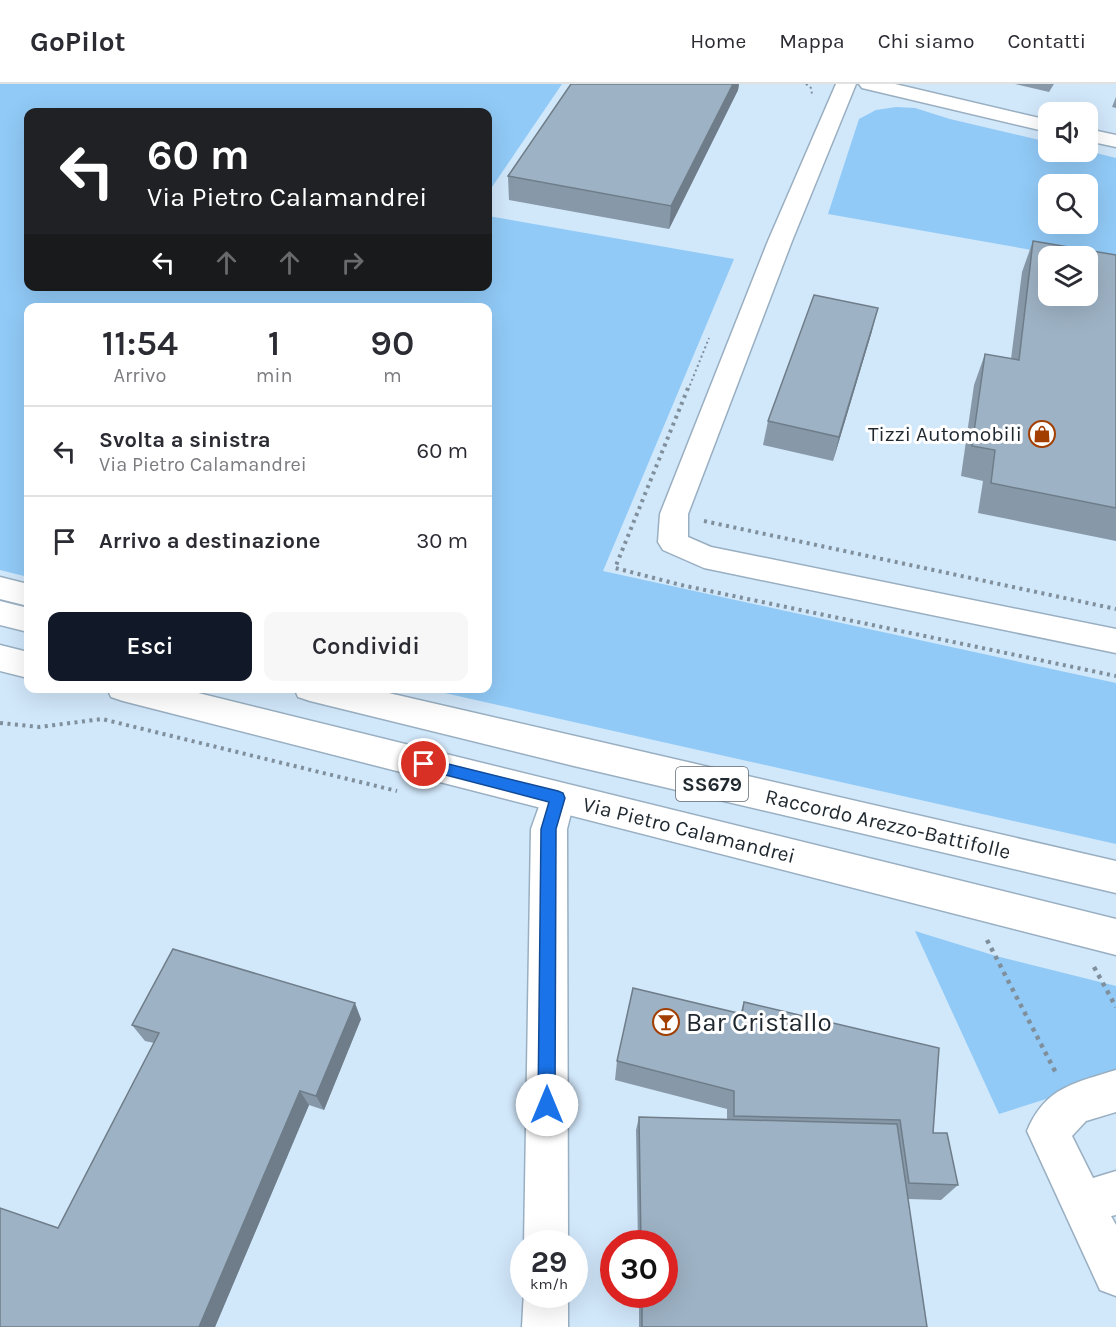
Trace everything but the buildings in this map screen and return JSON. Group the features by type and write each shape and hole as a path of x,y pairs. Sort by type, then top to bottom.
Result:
{"street":[{"path":"846,84 780,241 674,514 673,542 704,556 1116,641"},
{"path":"869,84 1038,124"},
{"path":"1098,137 1116,141"},
{"path":"0,588 24,594"},
{"path":"0,613 24,619"},
{"path":"0,658 24,664"},
{"name":"Via Pietro Calamandrei","path":"143,693 1116,937"},
{"name":"Raccordo Arezzo-Battifolle","path":"331,693 586,755 1116,876"},
{"path":"546,1230 549,829 558,798"},
{"path":"1116,1091 1073,1104 1048,1131 1099,1198 1116,1274"},
{"path":"545,1308 545,1327"}],"path":[{"path":"806,84 811,88 813,99"},
{"path":"713,329 615,568 681,585 1116,676"},
{"path":"708,510 704,522 714,525 1116,609"},
{"path":"0,723 19,729 102,719 399,791"},
{"path":"987,940 1073,1104"},
{"path":"1094,966 1116,1007"}],"shaded area":[{"path":"0,84 562,84 492,187 492,108 24,108 24,291 492,291 492,217 734,259 603,571 1116,683 1116,844 445,693 492,693 492,303 24,303 24,576 0,570"},
{"path":"896,107 915,108 950,119 1038,140 1038,162 1098,162 1098,154 1116,158 1116,265 1098,259 1098,246 1038,246 1038,251 828,214 859,119 876,110"},
{"path":"915,931 996,956 1116,986 1116,1077 999,1114"}],"place":[{"name":"Tizzi Automobili","path":"1042,434"},
{"name":"Bar Cristallo","path":"666,1022"}],"route":[{"path":"424,764 558,798 549,829 547,1105"}]}
